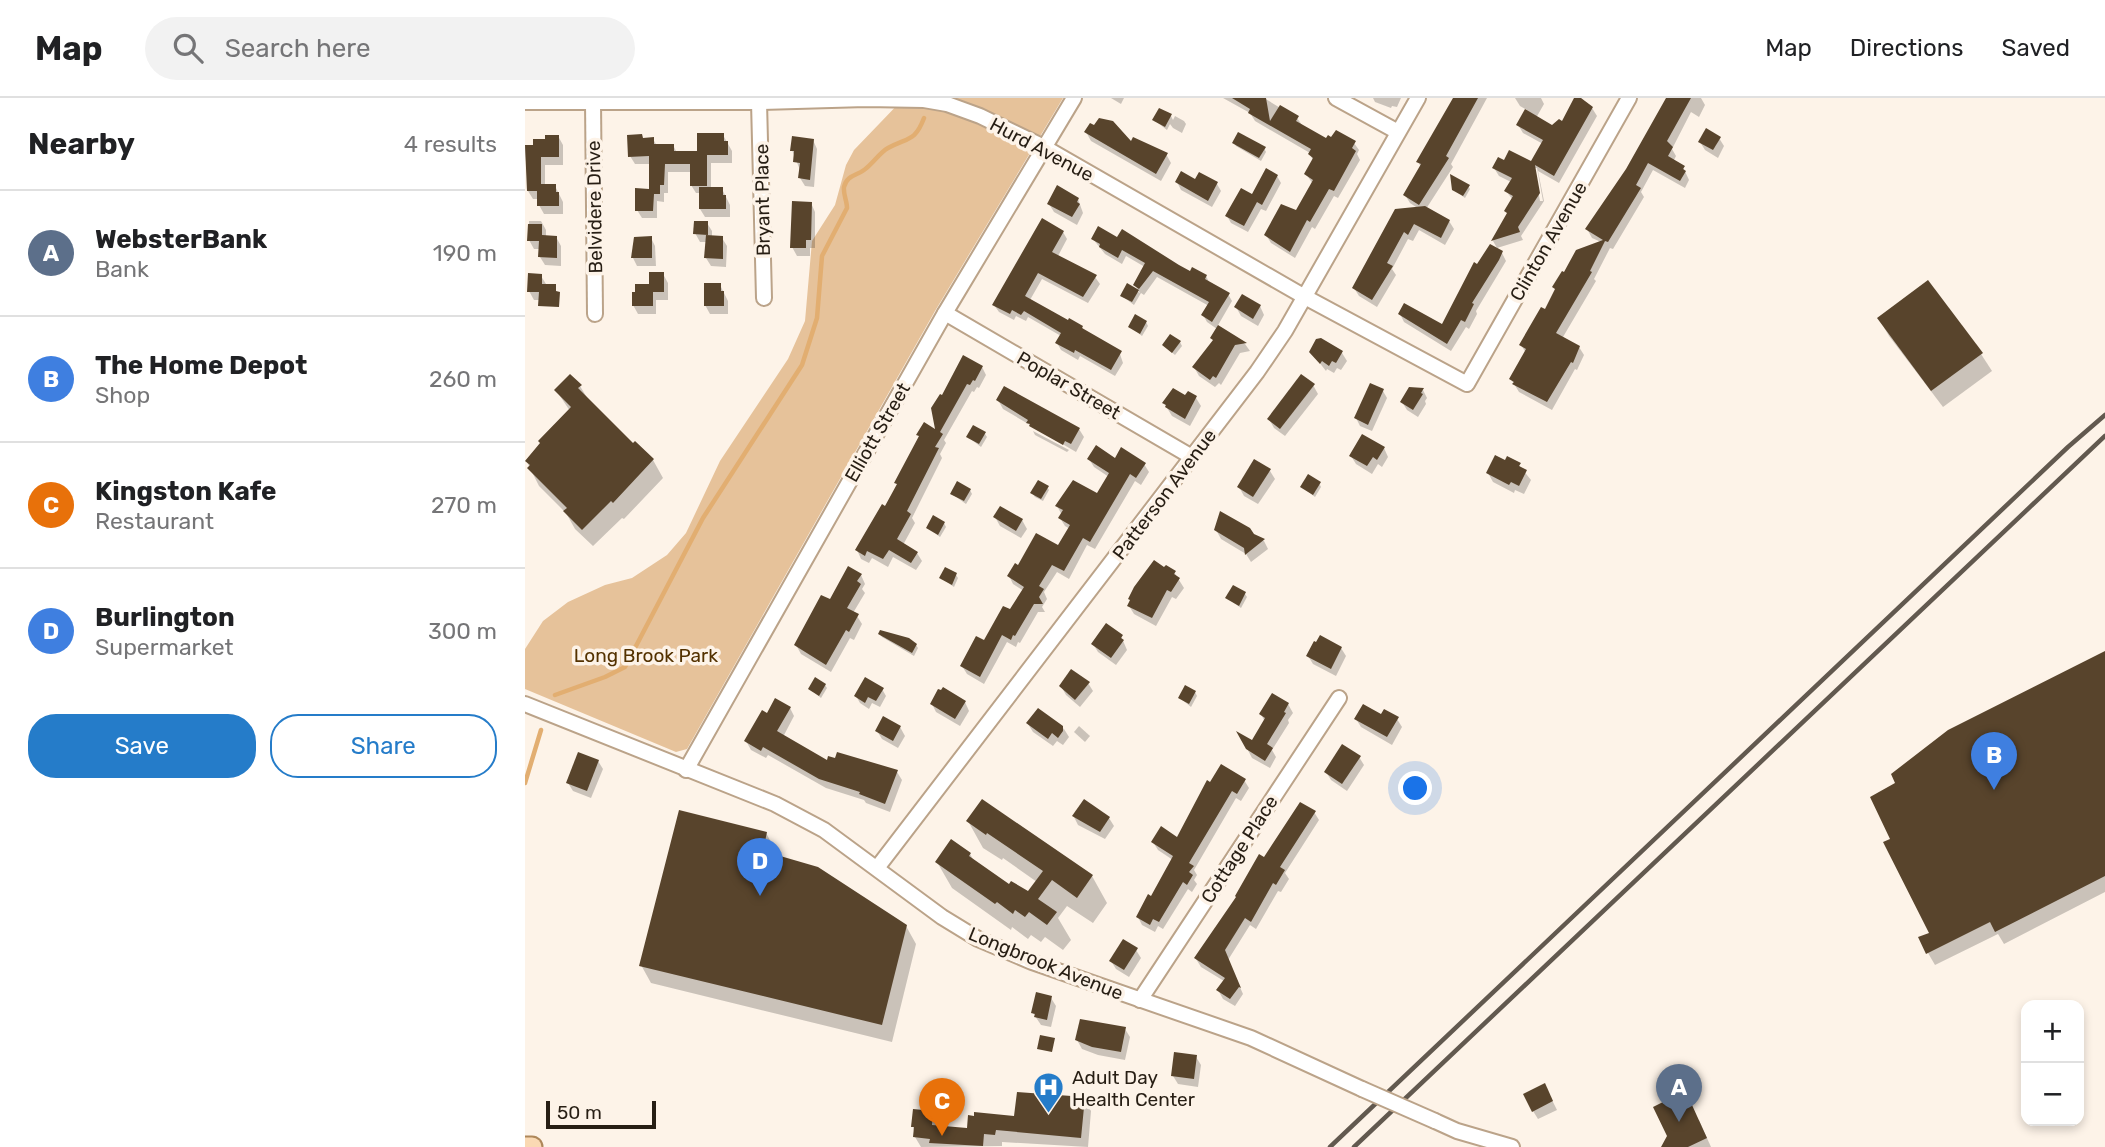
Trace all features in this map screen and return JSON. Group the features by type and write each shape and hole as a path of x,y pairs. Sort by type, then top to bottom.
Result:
{"main road":[{"path":"525,1147 532,1147"}],"street":[{"name":"Elliott Street","path":"686,770 945,313 1074,98"},
{"path":"1336,98 1398,132"},
{"name":"Patterson Avenue","path":"877,868 1257,372 1305,297 1418,98"},
{"name":"Clinton Avenue","path":"1467,384 1629,98"},
{"name":"Hurd Avenue","path":"525,102 866,99 936,101 981,116 1044,147 1305,297 1467,384"},
{"name":"Belvidere Drive","path":"593,101 595,314"},
{"name":"Bryant Place","path":"759,102 764,298"},
{"name":"Poplar Street","path":"945,313 1192,457"},
{"name":"Cottage Place","path":"1140,1000 1339,698"},
{"name":"Longbrook Avenue","path":"525,704 802,817 824,830 942,917 978,939 1032,962 1273,1047 1457,1131 1512,1147"}],"green space":[{"name":"Long Brook Park","path":"904,98 1063,98 935,311 687,749 676,752 525,689 525,649 543,621 568,602 605,585 632,578 667,555 686,533 720,461 788,359 805,321 812,241 835,205 846,165 854,150"}],"building":[{"path":"1232,98 1266,98 1270,121 1280,105 1299,116 1296,121 1326,138 1328,135 1331,137 1336,130 1356,141 1352,148 1356,151 1334,191 1329,189 1310,222 1307,220 1290,252 1264,235 1281,204 1296,210 1313,180 1304,174 1313,158 1308,154 1311,149 1248,113 1250,109"},
{"path":"1453,98 1478,98 1446,156 1449,158 1419,205 1403,195 1421,164 1416,162"},
{"path":"1574,98 1581,98 1593,107 1554,176 1535,165 1540,193 1518,227 1520,232 1491,241 1513,196 1504,191 1512,178 1492,168 1498,157 1504,160 1509,150 1531,161 1543,140 1516,125 1525,109 1552,125 1559,119 1562,121"},
{"path":"1666,98 1691,98 1667,141 1673,147 1668,156 1685,166 1683,169 1686,171 1680,181 1648,163 1636,185 1641,188 1608,242 1605,241 1590,271 1592,272 1556,333 1580,346 1573,363 1571,362 1547,402 1512,384 1514,382 1509,379 1526,349 1519,345 1541,307 1545,309 1555,289 1552,287 1576,250 1603,240 1585,229 1626,169"},
{"path":"1159,108 1172,114 1165,127 1152,120"},
{"path":"1099,118 1113,121 1131,141 1133,137 1168,153 1156,174 1084,132 1090,123 1094,125"},
{"path":"1706,128 1721,137 1713,150 1698,142"},
{"path":"1238,132 1266,147 1259,158 1232,143"},
{"path":"697,133 724,133 724,141 728,141 728,155 707,155 707,186 690,186 690,164 665,164 664,185 660,185 660,194 654,194 653,211 635,211 635,188 649,189 649,156 628,157 627,135 642,134 643,138 654,137 654,144 674,144 674,151 697,151"},
{"path":"545,135 559,135 559,157 541,157 541,184 556,184 559,206 537,206 537,191 527,191 525,145 533,145 533,139 545,139"},
{"path":"792,136 814,139 810,180 798,178 800,163 793,162 794,151 790,151"},
{"path":"1266,168 1278,175 1262,205 1257,202 1244,226 1225,216 1241,188 1252,194"},
{"path":"1181,171 1195,179 1199,172 1218,182 1208,201 1175,182"},
{"path":"1450,174 1470,185 1463,196 1452,190"},
{"path":"1057,185 1079,198 1077,202 1080,204 1072,217 1047,204"},
{"path":"699,187 723,187 726,209 699,209"},
{"path":"792,201 812,202 811,240 806,240 806,248 790,248"},
{"path":"1425,206 1450,220 1441,238 1414,224 1408,235 1404,232 1387,263 1393,266 1372,300 1352,288 1395,209"},
{"path":"1042,218 1064,231 1052,252 1097,275 1083,297 1038,273 1025,296 1068,320 1069,318 1122,351 1111,370 1075,350 1074,353 1055,343 1061,333 1024,311 1021,315 1012,310 1010,314 992,305"},
{"path":"694,221 708,221 708,235 693,234"},
{"path":"528,224 542,224 542,235 557,236 557,258 538,257 539,241 527,241"},
{"path":"1098,226 1117,237 1122,229 1190,271 1192,267 1207,275 1205,279 1230,293 1212,322 1201,315 1209,302 1153,271 1139,289 1133,285 1145,263 1122,250 1118,258 1099,247 1100,244 1091,239"},
{"path":"706,235 723,236 723,259 704,258"},
{"path":"652,236 652,258 631,258 634,237"},
{"path":"1490,244 1503,251 1472,303 1474,304 1465,322 1461,320 1447,344 1398,314 1404,303 1442,324 1474,262 1477,264"},
{"path":"649,272 664,272 664,292 653,292 653,306 632,306 635,284 649,284"},
{"path":"528,273 542,274 542,284 556,284 556,291 560,292 559,307 538,306 539,292 527,292"},
{"path":"1928,280 1983,353 1931,391 1877,318"},
{"path":"704,283 721,283 724,306 704,306"},
{"path":"1127,283 1139,290 1132,302 1120,296"},
{"path":"1242,294 1261,305 1253,319 1234,307"},
{"path":"1135,314 1147,321 1140,334 1128,327"},
{"path":"1218,325 1247,343 1235,345 1216,378 1213,376 1210,380 1192,367 1213,340 1210,338"},
{"path":"1170,334 1181,341 1172,353 1162,345"},
{"path":"1321,338 1343,351 1336,363 1332,361 1329,366 1322,361 1320,364 1309,352 1316,339"},
{"path":"963,355 983,366 975,381 967,384 940,432 943,434 935,447 939,448 907,511 911,514 897,539 918,552 911,563 889,550 883,559 867,551 865,556 855,550 897,484 894,483 924,422 935,429 931,408 940,394 942,395"},
{"path":"570,374 582,385 578,388 633,443 635,441 654,459 613,503 611,501 582,530 563,511 567,508 527,468 530,465 525,461 540,443 538,441 571,407 554,390"},
{"path":"1301,374 1315,384 1280,429 1267,419"},
{"path":"1370,383 1384,389 1368,425 1354,418"},
{"path":"1004,386 1080,428 1071,444 1065,441 1063,445 1029,426 1030,424 1026,423 1028,420 996,400"},
{"path":"1409,387 1424,388 1413,410 1400,402"},
{"path":"1173,388 1185,395 1188,391 1197,396 1185,419 1162,403"},
{"path":"973,425 986,432 979,444 966,437"},
{"path":"1362,434 1385,447 1377,460 1373,457 1367,466 1349,456"},
{"path":"1096,445 1115,458 1121,447 1146,463 1136,478 1130,474 1090,542 1083,538 1064,571 1052,565 1039,586 1044,589 1039,597 1043,604 1034,604 1011,640 1002,635 980,677 960,666 976,636 984,640 1003,606 1010,609 1024,587 1007,576 1015,563 1018,565 1036,533 1058,545 1070,525 1058,518 1063,510 1055,506 1073,480 1097,493 1109,473 1087,459"},
{"path":"1495,455 1505,460 1507,456 1521,463 1519,466 1527,470 1519,486 1511,482 1509,485 1486,473"},
{"path":"1254,459 1271,469 1253,497 1237,487"},
{"path":"1308,474 1321,482 1313,495 1300,487"},
{"path":"1038,480 1049,486 1041,499 1030,493"},
{"path":"957,481 971,489 964,501 950,494"},
{"path":"1000,506 1023,519 1016,531 993,517"},
{"path":"1220,511 1265,539 1245,555 1244,548 1214,530"},
{"path":"933,515 945,522 938,535 926,528"},
{"path":"1154,560 1176,571 1174,574 1180,578 1171,592 1167,590 1152,618 1127,606 1134,587"},
{"path":"848,566 862,574 857,581 861,584 847,608 859,614 849,632 846,630 826,665 794,645 821,595 830,599"},
{"path":"945,567 957,573 952,585 939,578"},
{"path":"1233,585 1246,592 1239,606 1225,598"},
{"path":"1106,623 1123,635 1121,638 1124,640 1111,658 1091,644"},
{"path":"880,630 909,638 917,644 912,653 878,634"},
{"path":"1320,635 1342,647 1331,669 1306,656"},
{"path":"2105,651 2105,876 1995,932 1990,922 1926,954 1918,937 1929,933 1883,842 1890,839 1870,797 1895,783 1891,774 1948,730"},
{"path":"1071,669 1090,682 1075,700 1059,686"},
{"path":"815,677 826,684 819,696 808,689"},
{"path":"865,677 884,688 876,701 868,697 865,703 854,696"},
{"path":"1185,685 1196,691 1189,704 1178,698"},
{"path":"943,687 966,701 955,719 930,704 938,689"},
{"path":"1272,693 1289,703 1267,744 1273,748 1265,761 1246,749 1236,731 1252,740 1265,718 1259,714"},
{"path":"775,698 791,707 777,731 827,760 828,756 835,758 837,752 898,770 885,804 859,794 860,792 819,779 763,747 761,751 744,741 762,710 767,713"},
{"path":"1363,704 1381,714 1384,709 1399,717 1387,737 1354,719"},
{"path":"1038,708 1063,726 1058,738 1052,733 1048,739 1026,723"},
{"path":"883,716 901,726 893,741 875,731"},
{"path":"1342,744 1361,756 1342,784 1324,772"},
{"path":"578,752 599,760 587,791 566,783"},
{"path":"1221,764 1246,779 1237,794 1232,791 1189,863 1194,866 1189,872 1193,875 1187,885 1183,882 1159,922 1153,919 1150,925 1136,917 1173,856 1151,842 1161,826 1177,837 1207,780 1210,782"},
{"path":"982,799 1093,875 1077,898 1052,880 1038,899 1057,912 1047,925 1029,912 1025,917 1015,910 1013,914 997,902 995,904 935,862 951,839 971,853 969,856 1009,884 1011,881 1028,891 1043,871 966,821"},
{"path":"1084,799 1110,817 1100,832 1072,816"},
{"path":"1300,802 1316,811 1280,867 1285,870 1276,885 1273,883 1251,922 1245,918 1225,950 1241,988 1239,987 1230,999 1216,990 1225,978 1194,958 1236,897 1259,854 1264,857"},
{"path":"679,810 767,832 763,851 818,867 907,925 882,1025 639,966"},
{"path":"1123,939 1138,948 1124,970 1109,961"},
{"path":"1036,992 1052,996 1047,1020 1034,1017 1035,1014 1031,1013"},
{"path":"1080,1019 1126,1027 1121,1052 1092,1047 1075,1040"},
{"path":"1040,1035 1055,1038 1052,1052 1037,1049"},
{"path":"1174,1052 1197,1055 1194,1079 1171,1076"},
{"path":"1545,1083 1553,1101 1532,1112 1523,1094"},
{"path":"1017,1092 1085,1097 1081,1138 996,1130 995,1135 984,1134 983,1146 929,1143 930,1139 913,1137 913,1109 933,1111 932,1125 967,1128 968,1115 974,1116 974,1112 1014,1116"},
{"path":"1683,1092 1707,1138 1688,1147 1661,1147 1667,1136 1653,1107"}],"waterway":[{"path":"555,695 625,667 703,518 802,365 817,318 822,256 847,208 845,183 867,168 885,150 914,135 924,118"},
{"path":"525,783 541,730"}],"railway":[{"path":"1330,1147 2068,447 2105,415"},
{"path":"1354,1147 2105,436"}],"place":[{"name":"The Home Depot","path":"1994,790"},
{"name":"Burlington","path":"760,896"},
{"name":"Adult Day Health Center","path":"1049,1115"},
{"name":"WebsterBank","path":"1679,1122"},
{"name":"Kingston Kafe","path":"942,1136"}]}
